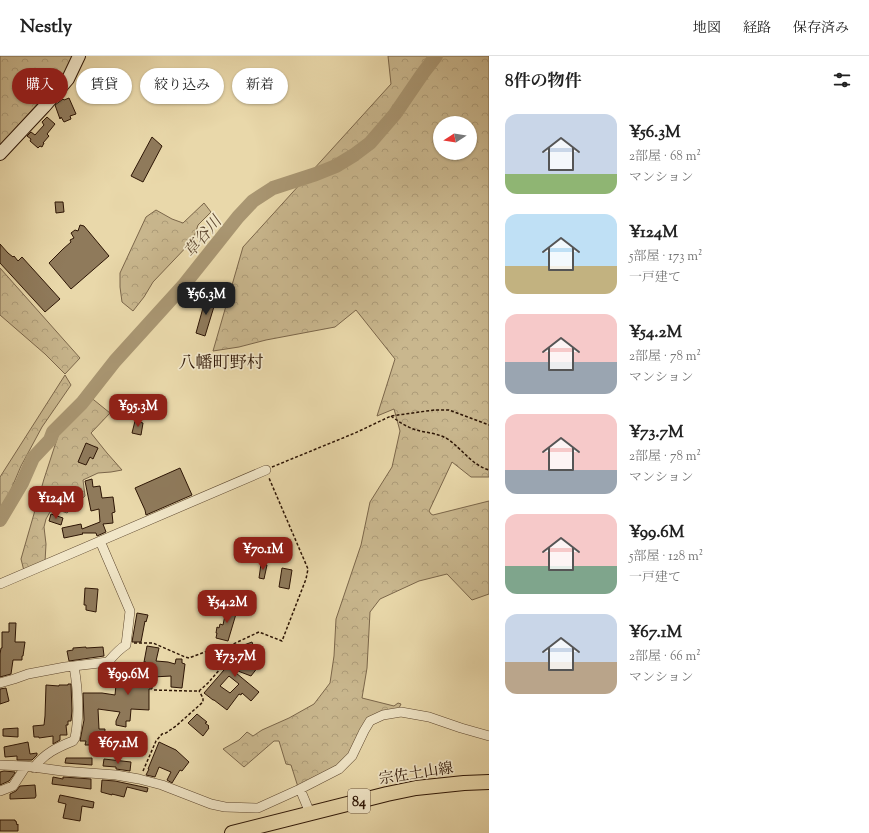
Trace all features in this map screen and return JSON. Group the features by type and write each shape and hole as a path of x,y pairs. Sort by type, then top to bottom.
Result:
{"main road":[{"path":"0,154 68,79 79,56"},
{"name":"宗佐土山線","path":"232,833 416,788 464,782 489,782"}],"street":[{"path":"0,584 266,470"},
{"path":"0,683 28,674 65,667 108,662 121,648 126,645 130,611 100,541"},
{"path":"0,791 14,786 30,767 50,752 75,738 78,716 78,689 74,666"},
{"path":"0,765 116,775 162,785 211,804 225,807 258,808 339,769 352,756 370,721 383,715 400,712 429,717 489,736"},
{"path":"300,789 310,813"}],"path":[{"path":"126,645 153,642 189,658 213,648 229,646 259,632 282,641 308,569 266,470 355,433 391,416 434,410 449,410 489,425"},
{"path":"391,416 404,425 416,430 437,434 449,440 475,464 489,470"},
{"path":"154,690 199,691 220,669 228,655 229,646"},
{"path":"140,779 156,741 162,734 176,726 203,702 203,698 199,691"}],"green space":[{"path":"0,56 74,56 68,69 12,68 12,104 37,104 0,146"},
{"path":"388,56 489,56 489,477 471,477 452,462 429,511 433,515 489,501 489,594 472,600 447,574 419,581 380,599 370,612 367,668 362,698 394,706 398,703 401,704 398,710 381,714 340,766 298,787 291,765 286,764 279,741 274,741 244,767 223,749 239,740 247,732 253,736 314,704 330,683 334,656 336,619 361,545 370,502 392,467 400,431 394,409 377,416 395,359 356,310 335,327 213,351 243,247 391,84"},
{"path":"204,203 211,212 198,225 193,240 153,282 133,311 122,302 120,273 146,217 156,210 183,223"},
{"path":"0,268 80,358 65,374 45,354 0,315"},
{"path":"65,375 71,385 42,427 21,466 10,492 0,508 0,477"},
{"path":"89,396 110,413 91,433 122,470 98,473 83,480 85,496 67,513 58,510 50,512 44,527 46,544 45,562 24,571 21,559 58,436"}],"building":[{"path":"68,98 76,114 70,116 71,119 64,122 61,117 60,119 55,105 68,104"},
{"path":"47,117 55,124 47,134 49,136 43,143 42,147 40,146 38,148 27,136 31,132 35,135 44,125 42,122"},
{"path":"152,137 162,146 143,182 131,176"},
{"path":"55,202 63,202 64,212 56,213"},
{"path":"80,225 84,226 109,256 71,289 49,263 71,242 70,240 74,238 71,233 75,230 78,231"},
{"path":"0,244 18,261 22,257 60,299 45,312 0,263"},
{"path":"206,297 216,300 205,336 196,333"},
{"path":"135,421 143,423 141,435 132,433"},
{"path":"86,443 98,448 93,459 90,457 86,465 78,462"},
{"path":"180,468 192,495 146,515 135,488"},
{"path":"92,479 93,487 100,486 102,498 113,497 115,512 112,513 113,523 103,524 106,532 97,536 96,533 82,533 83,534 64,538 62,528 81,524 82,529 100,522 99,509 91,511 85,481"},
{"path":"51,514 63,518 61,525 49,521"},
{"path":"261,564 267,565 264,579 259,578"},
{"path":"282,568 292,570 289,589 279,587"},
{"path":"85,588 98,589 96,612 86,610 86,605 84,605"},
{"path":"227,605 239,608 228,641 216,638 217,627 219,628 220,624 223,625"},
{"path":"137,613 148,615 146,622 145,621 141,642 132,642"},
{"path":"9,623 16,623 15,642 25,642 23,656 22,660 13,660 11,674 0,677 2,632 9,632"},
{"path":"252,642 256,653 254,654 255,657 247,659 258,667 251,676 230,668 259,692 251,701 242,693 241,695 239,694 227,710 204,693 224,670 225,665 234,652 233,649","holes":["229,676 239,684 230,693 220,686"]},
{"path":"147,646 159,648 156,661 175,664 176,659 182,659 182,663 185,664 182,688 171,687 171,676 153,677 152,689 149,689 149,710 131,709 130,721 126,721 126,727 116,725 120,712 98,709 99,729 105,729 104,745 85,745 86,741 80,741 84,720 83,693 115,695 117,675 121,676 121,673 144,675 146,662 144,662"},
{"path":"103,647 104,656 69,661 67,651 73,650 73,648"},
{"path":"71,684 72,711 71,721 68,721 68,725 66,725 67,735 60,735 60,740 53,744 53,736 39,738 34,737 33,726 44,725 46,685 59,686"},
{"path":"6,688 9,701 0,704 0,689"},
{"path":"197,714 207,722 205,723 209,726 203,736 188,723"},
{"path":"18,728 18,737 3,736 3,729"},
{"path":"28,742 30,754 37,753 32,760 17,760 17,756 5,757 4,747"},
{"path":"159,742 176,750 189,762 182,771 180,770 172,783 167,780 171,772 159,767 155,777 146,775"},
{"path":"66,758 92,758 92,765 65,763"},
{"path":"104,759 131,762 130,771 116,769 116,767 103,766"},
{"path":"4,771 15,773 9,781 0,785 0,772"},
{"path":"53,777 63,779 63,777 91,779 91,789 52,784"},
{"path":"102,780 115,781 148,788 147,792 127,787 124,797 112,795 101,792"},
{"path":"35,785 35,798 10,799 10,794 16,791 20,786"},
{"path":"60,795 94,802 93,808 82,806 80,821 63,818 66,804 58,802"},
{"path":"0,820 15,820 17,825 18,824 18,831 0,831"}],"waterway":[{"name":"草谷川","path":"0,520 22,483 33,458 50,440 53,432 82,403 115,361 183,286 238,217 253,201 273,188 336,166 370,143 395,114 436,56"}],"district":[{"name":"八幡町野村","path":"221,362"}]}
